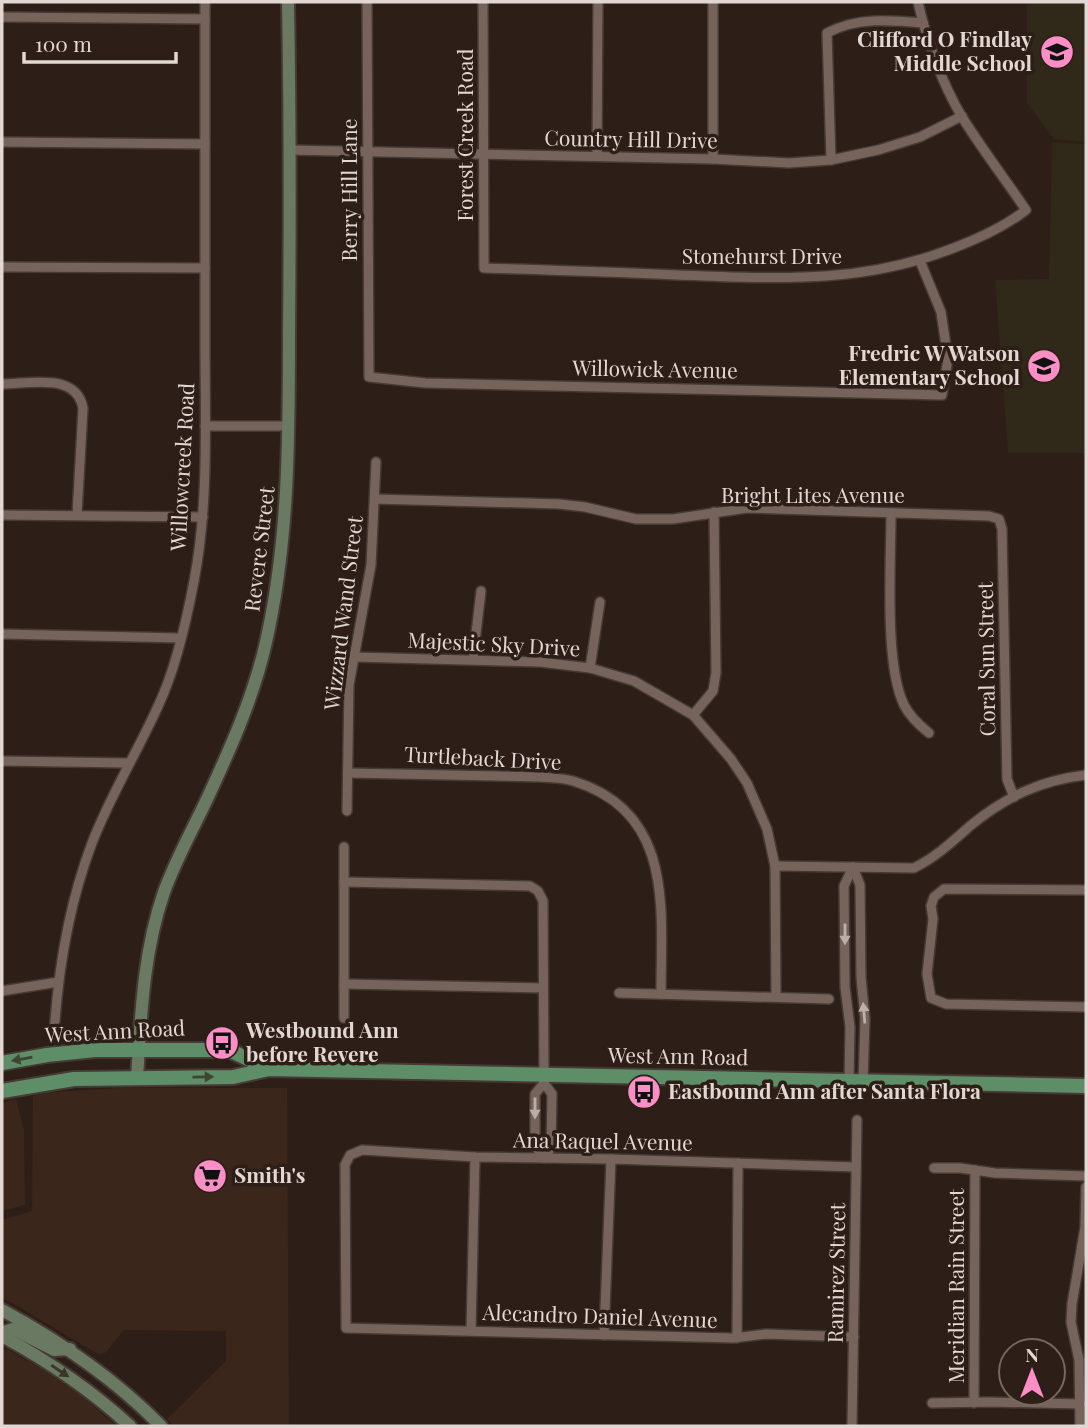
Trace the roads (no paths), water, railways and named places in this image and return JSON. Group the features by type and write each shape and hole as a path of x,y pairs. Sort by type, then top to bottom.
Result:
{"main road":[{"name":"West Ann Road","path":"2,1063 71,1052 139,1049 229,1050 269,1069"},
{"name":"West Ann Road","path":"2,1091 63,1080 233,1077 269,1069 544,1079 1086,1086"}],"street":[{"name":"Willowcreek Road","path":"54,1035 58,982 72,906 92,844 128,762 160,702 181,638 194,581 203,517 205,426 205,2"},
{"name":"Revere Street","path":"137,1078 144,976 158,912 178,858 227,755 257,677 266,644 285,534 289,426 288,2"},
{"name":"Berry Hill Lane","path":"367,2 369,377"},
{"name":"Forest Creek Road","path":"483,2 484,268"},
{"path":"597,156 598,2"},
{"path":"713,2 713,159"},
{"path":"918,2 942,78 962,116"},
{"path":"2,17 205,19"},
{"path":"831,160 827,33 842,25 858,22 923,23"},
{"name":"Country Hill Drive","path":"290,150 789,163 831,160 878,150 920,137 962,116"},
{"name":"Stonehurst Drive","path":"484,268 782,278 871,273 920,261 1007,225 1026,210 962,116"},
{"path":"2,142 205,144"},
{"name":"Willowick Avenue","path":"369,377 425,383 942,395 948,359 941,312 920,261"},
{"path":"2,267 205,268"},
{"path":"2,384 58,383 68,385 77,392 83,408 77,515"},
{"path":"205,426 289,426"},
{"name":"Wizzard Wand Street","path":"347,811 349,685 371,565 376,462"},
{"name":"Bright Lites Avenue","path":"375,499 559,504 636,519 673,519 747,508 989,516 999,519"},
{"path":"693,715 713,691 716,673 714,512"},
{"path":"891,513 892,632 897,684 912,719 929,733"},
{"path":"2,515 203,517"},
{"name":"Coral Sun Street","path":"999,519 1002,529 1007,779 1014,797"},
{"path":"473,659 481,591"},
{"path":"590,667 600,602"},
{"path":"2,634 181,638"},
{"name":"Majestic Sky Drive","path":"355,657 473,659 590,667 634,681 693,715 732,759 747,783 766,829 775,866 776,997"},
{"path":"2,761 128,762"},
{"name":"Turtleback Drive","path":"348,772 541,777 572,781 597,791 623,808 646,836 661,888 662,994"},
{"path":"775,866 914,867 929,860 971,825 1036,785 1059,778 1086,775"},
{"path":"344,847 344,1018"},
{"path":"853,867 845,886 845,987 856,1081"},
{"path":"853,867 860,885 861,977 865,1019 856,1081"},
{"path":"344,882 530,886 538,891 542,901 544,1079 552,1094 551,1148 544,1158 535,1146 536,1094 544,1079"},
{"path":"1086,890 951,887 938,892 931,906 933,919 928,974 931,998 946,1004 1086,1007"},
{"path":"2,991 58,982"},
{"path":"344,985 543,988"},
{"path":"619,993 830,999"},
{"name":"Ramirez Street","path":"852,1426 857,1120"},
{"name":"Ana Raquel Avenue","path":"346,1328 345,1165 350,1155 362,1150 475,1157 856,1167"},
{"path":"471,1331 475,1157"},
{"path":"604,1335 611,1159"},
{"path":"737,1338 738,1163"},
{"path":"934,1168 1086,1176"},
{"name":"Meridian Rain Street","path":"974,1403 975,1170"},
{"path":"1080,1426 1079,1360 1071,1322 1085,1227 1086,1187"},
{"path":"4,1313 70,1349 124,1389 161,1426"},
{"name":"Alecandro Daniel Avenue","path":"346,1328 737,1338 766,1334 854,1337"},
{"path":"2,1334 13,1329 54,1350 70,1349"},
{"path":"2,1334 80,1384 130,1426"},
{"path":"932,1403 1081,1404"}],"place":[{"name":"Clifford O Findlay Middle School","path":"1057,52"},
{"name":"Fredric W Watson Elementary School","path":"1044,366"},
{"name":"Westbound Ann before Revere","path":"222,1043"},
{"name":"Eastbound Ann after Santa Flora","path":"644,1092"},
{"name":"Smith's","path":"210,1176"}]}
